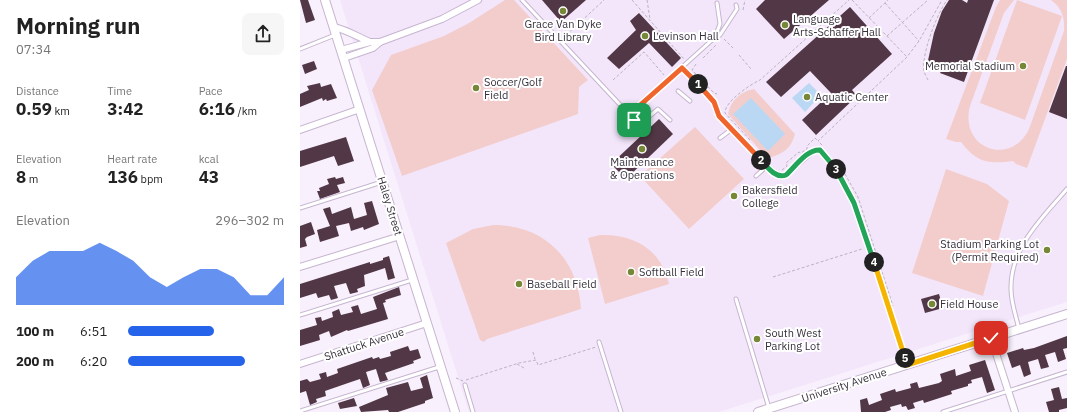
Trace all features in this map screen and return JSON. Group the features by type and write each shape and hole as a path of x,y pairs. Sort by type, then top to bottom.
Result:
{"street":[{"name":"Haley Street","path":"325,0 428,323 454,412"},
{"path":"344,58 373,48 380,42 442,19 478,0"},
{"path":"335,31 345,30 352,35 370,42"},
{"path":"341,50 370,42 380,42"},
{"path":"300,130 360,109"},
{"path":"300,267 400,236"},
{"name":"University Avenue","path":"758,412 1067,314"},
{"name":"Shattuck Avenue","path":"300,364 428,323"},
{"path":"991,338 1015,412"}],"lane":[{"path":"522,0 639,125 641,125 658,109 670,120"},
{"path":"715,37 720,24 718,3"},
{"path":"629,115 715,37 720,35 737,9 736,5"},
{"path":"300,49 335,31"},
{"path":"682,68 714,102 716,112 778,176 782,177 786,175 815,150 820,150 836,168 854,203 907,365"},
{"path":"678,91 690,101"},
{"path":"720,138 732,129"},
{"path":"756,176 767,166"},
{"path":"300,208 383,182"},
{"path":"1020,329 1011,290 1018,253 1029,234 1067,189"},
{"path":"300,315 414,280"},
{"path":"736,299 769,408"},
{"path":"599,344 621,412"},
{"path":"300,411 441,367"},
{"path":"943,412 1067,372"},
{"path":"465,386 473,412"}],"path":[{"path":"561,40 604,0"},
{"path":"632,0 685,58 680,62"},
{"path":"647,0 650,20"},
{"path":"751,141 725,113 726,106 751,84 760,80 849,0"},
{"path":"852,0 907,57"},
{"path":"869,18 888,0"},
{"path":"887,36 928,0"},
{"path":"818,141 907,57 919,41 942,0"},
{"path":"928,80 924,72 926,50 933,28 947,0"},
{"path":"885,3 919,41"},
{"path":"723,38 733,48"},
{"path":"613,80 644,52 665,76"},
{"path":"739,55 751,69"},
{"path":"696,64 692,70 714,93 717,94"},
{"path":"778,170 784,169 787,166 786,163 799,152 801,153 807,149 807,146 815,138 823,147"},
{"path":"845,173 858,197 894,309"},
{"path":"773,277 862,249"},
{"path":"533,352 538,365 599,344"},
{"path":"456,378 463,381 517,364 536,360"},
{"path":"517,364 524,368"}],"shaded area":[{"name":"Bakersfield College","path":"340,0 1067,0 1067,302 719,412 469,412"},
{"name":"Soccer/Golf Field","path":"505,0 514,0 588,80 579,87 578,114 402,176 372,90 391,55 444,36 469,23"},
{"path":"1000,0 1014,0 1004,13 970,106 969,121 972,133 979,142 989,148 1000,150 1011,147 1021,141 1029,129 1064,31 1062,14 1058,6 1051,0 1067,0 1067,59 1027,168 1016,164 1013,161 990,162 978,158 961,142 946,139"},
{"path":"1017,0 1062,16 1025,120 980,103"},
{"path":"754,89 795,134 791,144 785,150 777,155 767,158 728,114 731,105 737,97 744,92"},
{"path":"695,127 744,179 689,229 640,176"},
{"path":"946,169 987,184 1009,201 983,296 912,273"},
{"name":"Baseball Field","path":"493,225 528,231 542,238 555,248 565,260 573,274 581,309 487,339 484,342 480,340 446,243 473,229"},
{"name":"Softball Field","path":"600,235 624,237 644,246 660,261 669,284 605,304 588,238"}],"water":[{"name":"Aquatic Center","path":"809,83 821,95 805,112 792,98"},
{"path":"751,98 785,134 768,151 733,114"}],"building":[{"path":"300,0 308,0 315,20 306,23"},
{"name":"Grace Van Dyke Bird Library","path":"542,0 586,0 561,22"},
{"name":"Language Arts-Schaffer Hall","path":"765,0 829,0 784,39 756,9"},
{"path":"949,0 962,0 967,3 968,0 994,0 964,82 940,73 943,68 927,65 934,33 942,11"},
{"path":"850,7 892,54 852,90 857,96 816,135 802,120 831,93 810,71 781,97 766,82"},
{"name":"Levinson Hall","path":"639,13 681,58 672,67 649,43 619,69 607,58 636,30 630,21"},
{"path":"314,61 317,69 305,74 302,65"},
{"path":"1067,66 1067,119 1049,112"},
{"path":"320,83 321,87 331,84 337,98 327,101 326,99 323,101 322,98 300,107 300,94 309,90 307,86"},
{"name":"Maintenance & Operations","path":"659,119 673,134 626,179 611,164"},
{"path":"346,137 354,161 338,166 334,156 300,167 300,151"},
{"path":"335,177 336,179 343,177 345,183 337,185 340,192 320,199 317,191 320,191 319,188 329,184 327,179"},
{"path":"372,201 379,224 364,230 363,227 351,231 349,223 336,226 339,236 320,242 317,230 330,226 323,209 330,207 332,214 351,207 354,219 367,215 364,203"},
{"path":"311,222 315,234 305,239 307,246 300,248 300,226"},
{"path":"389,256 395,278 388,280 385,268 364,275 365,286 357,289 358,292 350,294 346,283 334,286 338,298 331,300 329,295 318,298 316,293 300,298 300,284 370,262 370,264 383,260 383,258"},
{"path":"399,287 401,295 385,300 386,302 383,303 388,319 348,331 347,330 331,337 329,331 319,335 320,340 300,346 300,330 317,325 315,318 321,317 322,321 333,317 332,312 339,309 341,315 353,312 351,307 358,305 361,314 377,309 373,297"},
{"name":"Field House","path":"939,294 943,308 925,313 921,299"},
{"path":"1067,336 1067,348 1063,349 1066,359 1058,362 1055,352 1045,355 1049,367 1041,369 1038,359 1028,362 1031,374 1024,377 1020,365 1012,368 1007,353 1023,348 1024,350 1034,348"},
{"path":"408,346 410,351 418,349 421,358 413,361 414,363 385,373 388,380 380,382 376,369 366,372 370,385 363,388 360,379 351,382 325,391 326,396 316,399 317,402 310,405 306,391 300,393 300,381 307,379 310,382 321,379 319,374 326,372 327,377 338,373 337,369 372,357 373,359 379,357 380,359 391,356 390,352"},
{"path":"985,360 995,390 987,393 982,377 971,380 972,383 968,384 968,386 951,391 952,394 924,403 923,400 913,403 915,408 908,410 906,406 902,407 901,404 890,407 891,410 885,412 861,412 860,400 867,398 869,405 882,400 880,394 895,389 896,392 911,388 910,384 917,382 919,388 939,383 942,381 940,374 955,369 956,376 971,371 969,365"},
{"path":"427,375 433,398 425,401 425,403 398,412 389,412 388,410 361,412 359,407 388,395 386,388 408,382 411,391 423,388 420,378"},
{"path":"1059,387 1062,399 1067,398 1067,408 1059,410 1059,412 1049,412 1046,402 1054,400 1051,389"},
{"path":"354,398 357,406 340,409 338,403"}],"place":[{"name":"Grace Van Dyke Bird Library","path":"563,11"},
{"name":"Language Arts-Schaffer Hall","path":"785,25"},
{"name":"Levinson Hall","path":"645,36"},
{"name":"Memorial Stadium","path":"1023,66"},
{"name":"Soccer/Golf Field","path":"476,88"},
{"name":"Aquatic Center","path":"807,97"},
{"name":"Maintenance & Operations","path":"642,149"},
{"name":"Bakersfield College","path":"734,196"},
{"name":"Stadium Parking Lot (Permit Required)","path":"1047,250"},
{"name":"Softball Field","path":"631,272"},
{"name":"Baseball Field","path":"519,284"},
{"name":"Field House","path":"932,304"},
{"name":"South West Parking Lot","path":"757,339"}],"route":[{"path":"634,120 629,115 682,68 714,102 716,112 719,116 778,176 782,177 786,175 810,153 815,150 820,150 836,168 854,203 907,365 991,338"}]}
